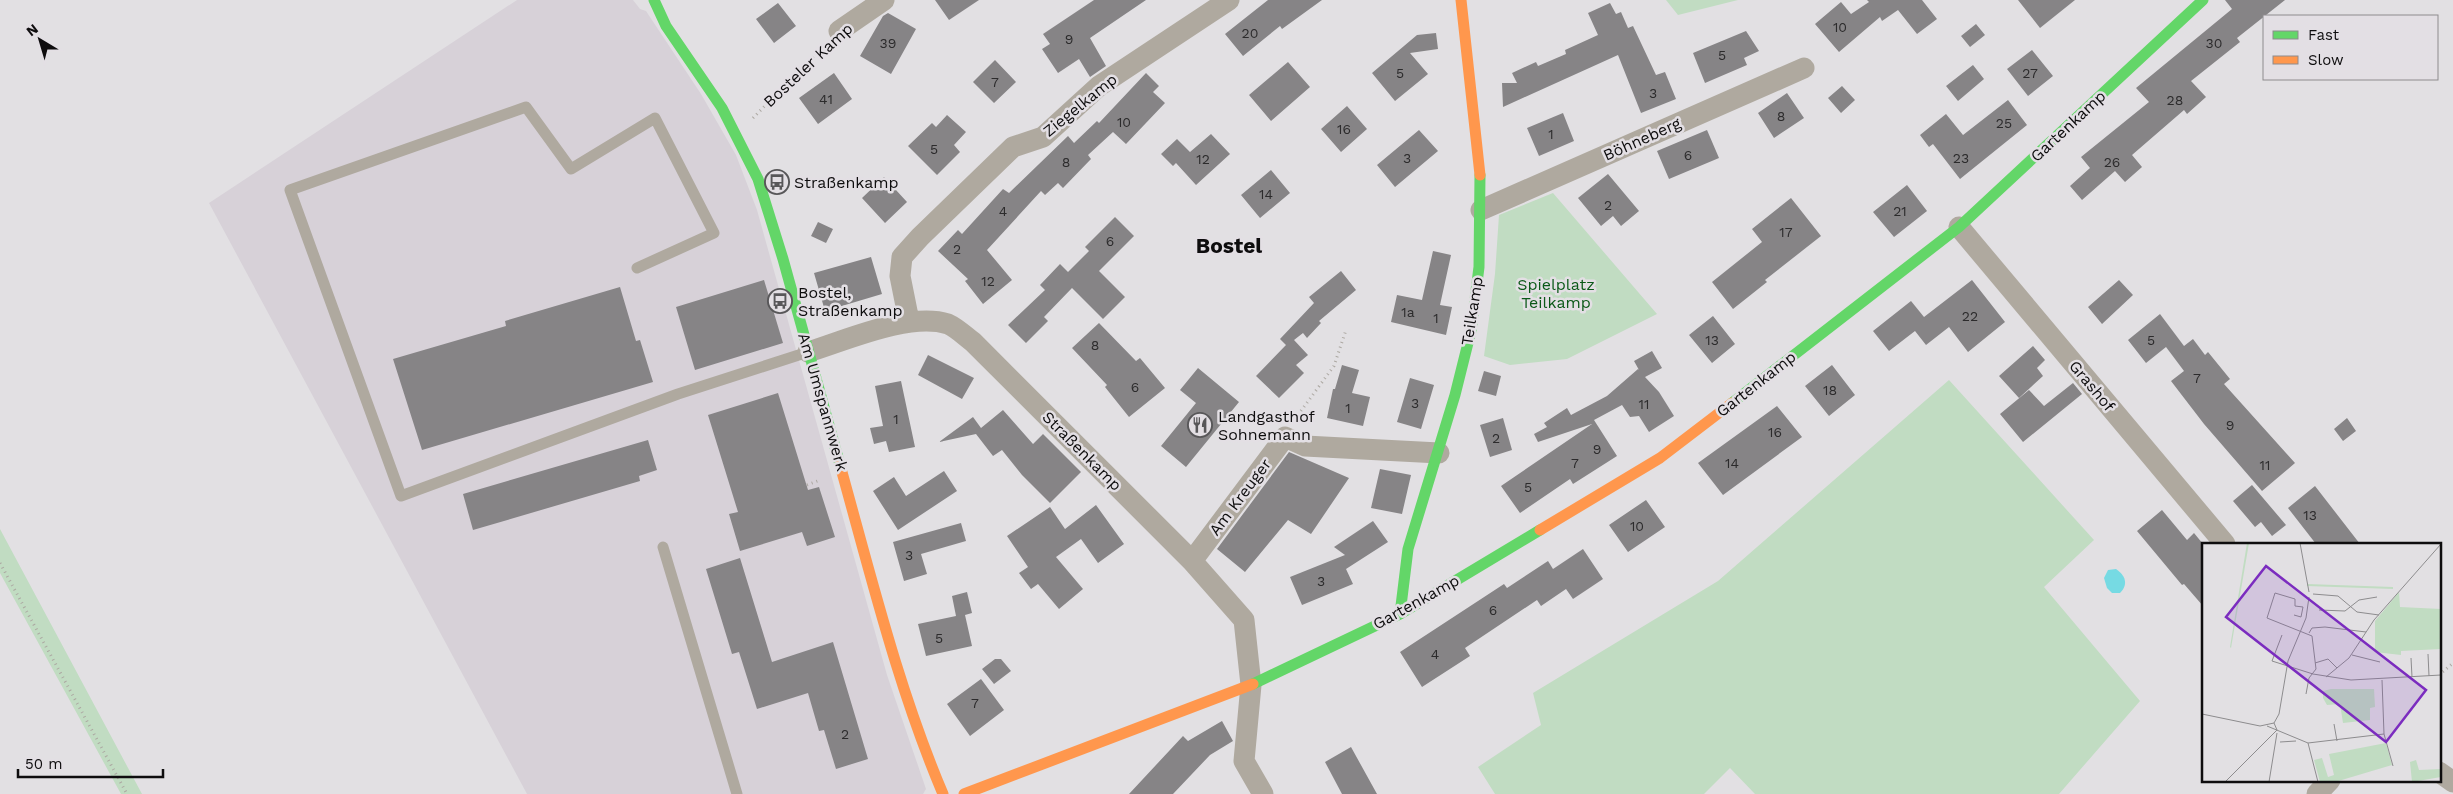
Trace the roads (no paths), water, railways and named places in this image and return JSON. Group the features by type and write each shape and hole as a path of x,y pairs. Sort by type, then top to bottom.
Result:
{"street":[{"name":"Am Umspannwerk","path":"654,0 666,26 709,86 737,134 768,206 896,665 924,749 943,794"},
{"name":"Bosteler Kamp","path":"839,32 884,0"},
{"name":"Ziegelkamp","path":"909,321 900,276 902,257 920,237 1013,147 1043,137 1099,86 1229,0"},
{"name":"Teilkamp","path":"1400,614 1408,549 1439,453 1471,330 1479,267 1481,210 1479,158 1462,0"},
{"name":"Gartenkamp","path":"964,794 1251,685 1400,614 1660,458 1960,227 2204,0"},
{"name":"Böhneberg","path":"1481,210 1804,68"},
{"name":"Grashof","path":"1960,227 2225,543"},
{"name":"Straßenkamp","path":"808,352 909,321 929,320 949,325 962,332 1192,561 1244,620 1251,685"},
{"name":"Am Kreuger","path":"1192,561 1285,437 1305,446 1439,453"},
{"path":"1251,685 1244,761 1263,794"},
{"path":"2440,773 2453,782"},
{"path":"2317,794 2328,782"}],"lane":[{"path":"637,268 714,233 655,118 571,169 526,107 290,190 401,496 678,394 808,352"},
{"path":"663,547 737,794"}],"water":[{"path":"2116,569 2124,577 2125,583 2120,593 2112,593 2107,588 2104,578 2108,570"}],"place":[{"name":"Straßenkamp","path":"777,182"},
{"name":"Bostel, Straßenkamp","path":"780,301"},
{"name":"Landgasthof Sohnemann","path":"1200,425"}],"district":[{"name":"Bostel","path":"1229,245"}],"park label":[{"name":"Spielplatz Teilkamp","path":"1556,293"}]}
